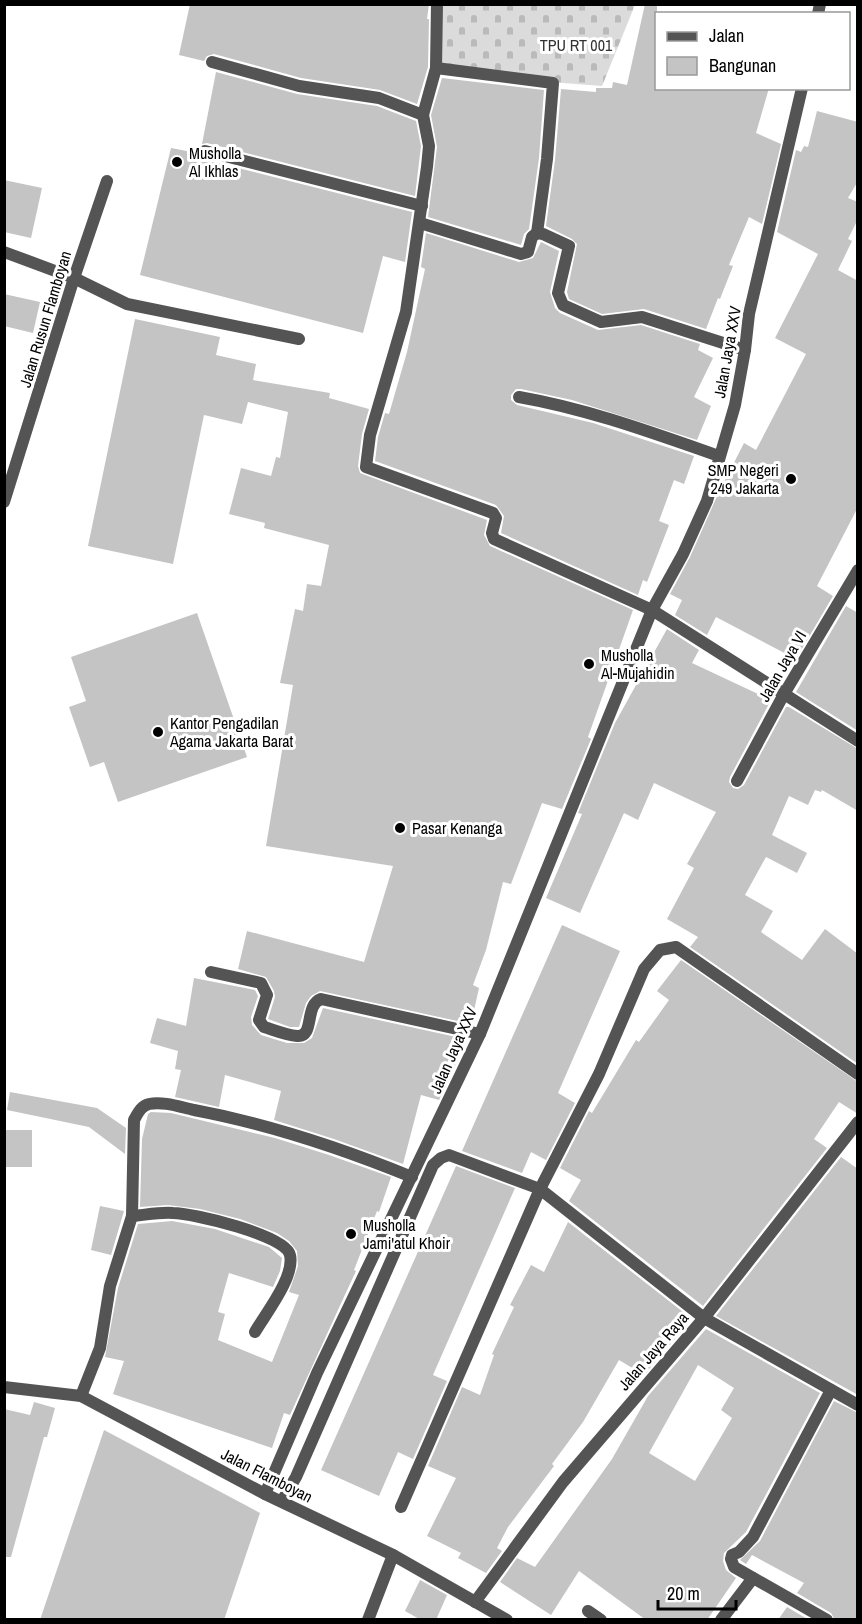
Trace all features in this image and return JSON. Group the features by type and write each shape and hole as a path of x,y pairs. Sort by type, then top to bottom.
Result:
{"street":[{"path":"438,4 436,68 423,115 429,146 420,223 406,312 370,435 366,467 493,513 496,518 492,533 494,539 652,610 858,741"},
{"path":"212,62 299,86 380,98 423,115"},
{"path":"420,223 521,254 528,252 532,237 537,233 547,159 553,83 436,68"},
{"name":"Jalan Jaya XXV","path":"265,1494 317,1373 480,1034 652,610 707,501 735,405 749,314 802,90"},
{"path":"205,151 422,206"},
{"name":"Jalan Rusun Flamboyan","path":"4,502 107,181"},
{"path":"537,233 568,246 558,293 563,305 601,322 642,317 745,350"},
{"path":"4,252 74,278 127,304 298,339"},
{"path":"519,397 570,407 719,456"},
{"name":"Jalan Jaya VI","path":"737,781 784,694 858,570"},
{"path":"401,1507 540,1189 599,1074 644,969 660,950 676,947 858,1074"},
{"path":"211,972 261,983 267,995 261,1024 264,1027 298,1036 304,1035 307,1031 312,1006 316,1000 321,999 480,1034"},
{"path":"81,1396 100,1348 110,1286 132,1216 134,1120 141,1108 148,1104 159,1103 302,1135 412,1177"},
{"name":"Jalan Jaya Raya","path":"475,1602 563,1482 704,1318 858,1122"},
{"path":"282,1501 296,1477 433,1166 441,1158 449,1155 540,1189 704,1318 858,1406"},
{"path":"132,1216 174,1212 244,1228 277,1241 288,1249 291,1257 289,1275 255,1332"},
{"name":"Jalan Flamboyan","path":"4,1387 81,1396 265,1494 393,1555 507,1620"},
{"path":"827,1620 735,1567 730,1560 732,1555 739,1552 753,1537 831,1390"},
{"path":"368,1620 393,1555"},
{"path":"721,1620 753,1578"},
{"path":"588,1611 601,1620"}],"green space":[{"name":"TPU RT 001","path":"440,5 635,5 602,86 434,73"}],"building":[{"path":"190,4 429,4 428,67 417,104 380,90 301,78 214,54 207,56 204,61 179,55"},
{"path":"645,4 657,4 657,12 655,12 655,90 768,90 756,133 781,144 762,224 749,217 729,265 733,266 706,329 644,309 602,314 569,299 567,292 577,244 572,239 546,226 561,89 596,92 596,88 612,88 613,82 627,85"},
{"path":"216,72 297,94 377,106 416,121 421,146 415,196 207,143 202,144"},
{"path":"442,78 544,90 539,158 529,229 524,234 521,245 428,217 437,147 431,115"},
{"name":"SMP Negeri 249 Jakarta","path":"817,111 858,122 858,181 848,198 858,202 858,219 848,239 852,241 838,270 858,281 858,507 817,586 833,596 796,659 716,617 707,635 675,615 682,600 670,594 744,443 756,450 806,354 775,338 818,254 777,232 796,150 801,152 804,146 808,147"},
{"path":"171,148 197,153 203,159 412,212 405,262 383,256 363,333 140,275"},
{"path":"4,180 42,188 31,238 4,232"},
{"path":"426,233 519,262 533,258 541,242 559,251 550,292 555,308 560,313 598,330 641,325 700,344 698,350 713,358 694,397 711,406 697,440 572,400 521,389 516,389 511,395 511,400 517,405 593,423 694,456 684,484 674,480 659,521 669,525 647,582 643,580 638,595 501,533 504,516 496,505 375,461 378,437 385,413 389,414 407,352 425,269 421,267"},
{"path":"4,294 40,302 33,333 4,326"},
{"path":"135,319 220,337 216,355 256,364 253,380 330,393 329,398 369,409 362,434 358,466 360,473 487,520 484,535 490,546 633,610 588,737 591,739 562,809 542,803 511,884 503,882 486,950 473,985 479,988 471,1024 320,991 311,996 306,1003 299,1027 290,1027 268,1019 275,997 266,977 238,969 247,931 364,962 393,866 266,846 293,685 280,683 295,609 303,611 307,584 321,586 329,545 264,528 265,523 229,514 241,468 271,476 276,457 280,458 288,412 248,402 242,424 204,415 173,564 88,546"},
{"path":"846,606 858,613 858,731 796,692"},
{"name":"Kantor Pengadilan Agama Jakarta Barat","path":"197,613 247,757 118,802 104,762 90,767 69,707 86,701 71,657"},
{"path":"667,629 699,650 692,663 771,700 730,777 729,782 733,788 738,789 744,785 786,707 858,749 858,811 822,790 821,792 815,790 808,805 789,796 772,835 807,853 797,873 766,857 745,895 773,911 761,932 802,960 825,929 858,954 858,1064 690,947 698,937 667,919 694,868 687,864 716,812 654,783 638,820 624,813 580,913 546,898 582,814 578,813 615,723"},
{"path":"562,925 620,951 558,1093 575,1103 546,1160 531,1152 522,1173 462,1151"},
{"path":"681,960 858,1082 858,1114 839,1102 814,1139 827,1148 703,1306 569,1201 581,1180 560,1168 589,1111 592,1113 636,1040 639,1042 669,1000 657,991"},
{"path":"194,978 255,990 258,996 251,1017 252,1025 261,1035 287,1043 304,1043 312,1038 323,1008 461,1038 455,1066 453,1066 451,1076 439,1100 421,1095 403,1164 274,1120 281,1091 225,1075 219,1107 175,1097 181,1070 175,1069 178,1051 150,1043 157,1018 186,1026"},
{"path":"10,1092 97,1108 126,1128 125,1154 89,1127 7,1110"},
{"path":"151,1112 171,1113 275,1138 391,1177 354,1270 356,1271 290,1415 284,1413 272,1448 113,1394 124,1361 105,1357 118,1288 138,1224 172,1221 215,1229 269,1247 282,1258 280,1271 273,1287 229,1273 218,1312 225,1314 218,1340 272,1362 299,1295 289,1292 298,1266 297,1251 289,1241 277,1233 240,1219 200,1209 168,1205 140,1207 142,1139 148,1114"},
{"path":"4,1130 32,1130 32,1167 4,1167"},
{"path":"841,1157 858,1169 858,1395 716,1316"},
{"path":"456,1166 515,1188 433,1375 447,1381 413,1459 398,1452 379,1496 321,1470"},
{"path":"100,1206 124,1211 111,1255 91,1250"},
{"path":"568,1222 692,1319 644,1375 619,1360 583,1422 552,1464 554,1466 508,1527 497,1548 502,1551 486,1573 458,1558 461,1553 427,1536 456,1478 428,1466 462,1387 480,1395 494,1355 492,1354 514,1307 510,1305 531,1265 544,1272"},
{"path":"706,1329 820,1393 746,1532 724,1553 723,1561 726,1570 736,1578 707,1620 646,1620 579,1571 551,1615 500,1582 517,1558 535,1567 612,1459 648,1396","holes":["698,1365 734,1388 721,1410 732,1418 695,1481 649,1453"]},
{"path":"834,1401 858,1413 858,1620 835,1620 831,1613 797,1593 804,1583 752,1555 746,1564 740,1560 760,1541"},
{"path":"34,1402 55,1408 47,1437 44,1437 11,1557 4,1557 4,1409 30,1415"},
{"path":"104,1430 260,1513 224,1620 40,1620"},
{"path":"420,1580 447,1595 436,1620 421,1620 405,1611"},
{"path":"787,1607 809,1620 778,1620"}],"place":[{"name":"Musholla Al Ikhlas","path":"177,162"},
{"name":"SMP Negeri 249 Jakarta","path":"791,479"},
{"name":"Musholla Al-Mujahidin","path":"589,664"},
{"name":"Kantor Pengadilan Agama Jakarta Barat","path":"158,732"},
{"name":"Pasar Kenanga","path":"400,828"},
{"name":"Musholla Jami'atul Khoir","path":"351,1234"}]}
